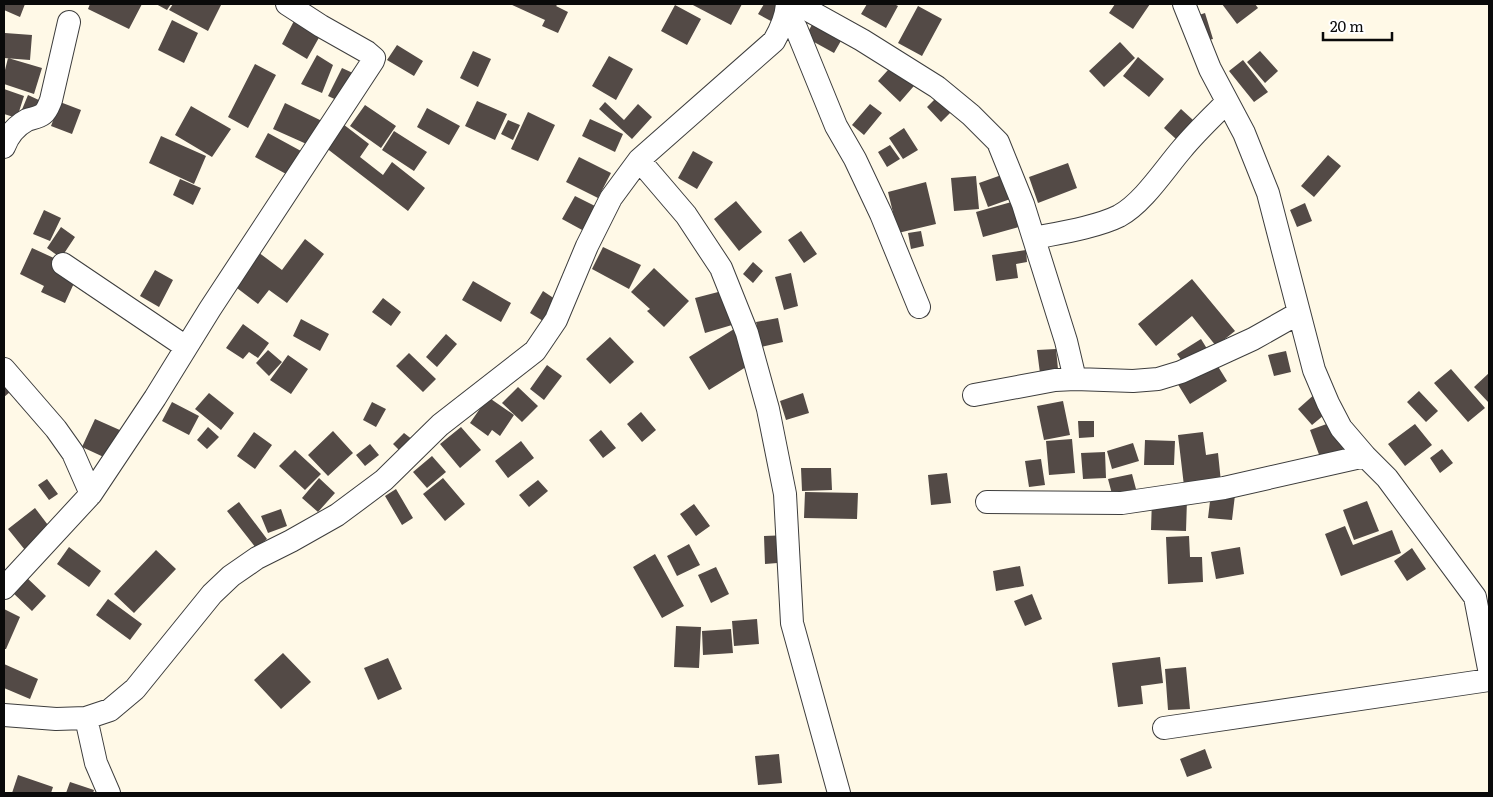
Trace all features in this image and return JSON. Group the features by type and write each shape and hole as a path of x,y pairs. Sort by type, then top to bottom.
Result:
{"street":[{"path":"4,588 91,494 156,398 186,347 373,61 372,55 287,4"},
{"path":"1184,4 1210,69 1244,133 1268,193 1314,370 1328,403 1341,428 1387,478 1482,593 1489,669"},
{"path":"4,715 56,719 86,718 110,710 135,689 212,594 231,576 256,558 337,515 384,480 440,425 535,351 556,320 587,246 611,198 639,160 774,41 790,8"},
{"path":"790,8 862,40 936,87 971,115 998,142 1024,204 1066,341 1075,379"},
{"path":"790,8 796,28 836,126 855,159 881,214 919,307"},
{"path":"4,147 11,133 27,120 42,115 47,109 51,100 69,22"},
{"path":"1034,238 1104,222 1130,209 1159,178 1184,147 1227,102"},
{"path":"639,160 686,214 721,268 747,333 768,409 785,494 792,622 839,793"},
{"path":"63,264 186,347"},
{"path":"974,395 1055,380 1133,381 1158,379 1181,372 1253,339 1299,313"},
{"path":"4,369 56,429 73,453 91,494"},
{"path":"987,502 1122,503 1224,488 1365,456"},
{"path":"1164,728 1489,680"},
{"path":"86,718 96,763 109,793"}],"building":[{"path":"4,4 25,4 20,17 4,10"},
{"path":"90,4 142,4 129,29 88,9"},
{"path":"156,4 171,4 167,10"},
{"path":"173,4 221,5 208,31 169,10"},
{"path":"510,4 558,4 556,6 568,12 558,33 542,26 545,20"},
{"path":"691,4 742,4 731,25"},
{"path":"764,4 775,4 791,12 782,27 758,14"},
{"path":"867,4 894,4 898,6 886,28 861,14"},
{"path":"1115,4 1150,4 1133,29 1109,13"},
{"path":"1222,4 1255,4 1258,8 1237,24"},
{"path":"675,5 701,19 687,45 661,31"},
{"path":"918,6 942,19 922,56 898,43"},
{"path":"1205,13 1213,39 1200,42 1193,17"},
{"path":"817,16 846,32 834,53 805,37"},
{"path":"295,19 321,34 307,59 282,44"},
{"path":"172,20 198,33 184,63 158,50"},
{"path":"5,33 32,35 30,60 4,58"},
{"path":"1120,42 1135,58 1104,87 1089,71"},
{"path":"397,45 423,61 414,76 387,60"},
{"path":"473,51 491,59 478,87 460,78"},
{"path":"1260,51 1278,71 1265,83 1247,62"},
{"path":"317,55 333,65 322,93 301,84"},
{"path":"609,56 633,69 616,100 592,86"},
{"path":"1138,57 1164,79 1149,97 1123,76"},
{"path":"8,58 42,68 34,94 4,84 4,74"},
{"path":"898,59 920,79 900,102 878,81"},
{"path":"1243,60 1268,92 1254,102 1229,71"},
{"path":"255,64 276,75 248,128 228,117"},
{"path":"342,68 355,74 341,102 328,96"},
{"path":"4,89 24,96 17,118 4,114"},
{"path":"940,94 954,109 941,122 927,107"},
{"path":"28,95 56,108 49,124 21,112"},
{"path":"477,101 507,114 495,140 465,126"},
{"path":"60,102 81,110 72,134 51,126"},
{"path":"605,102 624,120 638,104 652,117 632,139 599,109"},
{"path":"285,103 322,121 311,146 273,129"},
{"path":"870,104 882,113 864,135 852,125"},
{"path":"365,105 396,126 381,148 350,126"},
{"path":"191,106 231,129 212,157 175,135"},
{"path":"427,108 460,126 449,145 417,127"},
{"path":"1181,109 1193,120 1176,139 1164,128"},
{"path":"528,112 555,125 538,161 511,149"},
{"path":"590,119 623,134 615,152 582,136"},
{"path":"508,120 520,125 513,140 501,134"},
{"path":"339,121 369,144 360,157 383,175 392,162 425,188 408,211 321,144"},
{"path":"904,128 918,150 903,159 889,138"},
{"path":"394,131 427,152 414,171 382,150"},
{"path":"268,133 301,151 288,175 255,157"},
{"path":"161,136 206,156 194,184 149,163"},
{"path":"890,145 900,159 887,167 878,152"},
{"path":"693,151 713,162 697,189 678,178"},
{"path":"1328,155 1341,166 1314,197 1301,186"},
{"path":"579,157 611,173 598,198 566,182"},
{"path":"1068,163 1077,188 1038,203 1029,177"},
{"path":"1010,172 1019,196 988,207 979,183"},
{"path":"976,176 979,209 954,211 951,178"},
{"path":"180,179 201,188 193,205 173,195"},
{"path":"926,182 936,224 898,233 888,192"},
{"path":"575,196 597,207 584,231 562,219"},
{"path":"736,201 762,232 739,251 714,219"},
{"path":"1015,201 1022,226 983,237 976,212"},
{"path":"1305,203 1312,221 1297,227 1290,210"},
{"path":"44,210 61,218 50,241 33,234"},
{"path":"61,227 75,237 61,258 47,248"},
{"path":"801,231 817,254 804,263 788,240"},
{"path":"921,231 924,246 911,249 908,233"},
{"path":"305,239 324,254 287,303 269,290 258,304 233,285 258,252 282,270"},
{"path":"603,247 641,265 629,289 592,269"},
{"path":"32,248 80,270 65,303 41,292 44,286 20,274"},
{"path":"1026,250 1027,262 1016,264 1018,278 996,281 992,255"},
{"path":"753,262 763,271 753,283 743,274"},
{"path":"654,268 689,301 664,327 647,311 650,309 631,292"},
{"path":"155,270 173,280 159,307 140,296"},
{"path":"791,273 798,306 784,310 775,277"},
{"path":"1192,279 1235,331 1216,346 1192,316 1156,346 1138,324"},
{"path":"473,281 511,303 501,322 462,300"},
{"path":"543,291 561,303 548,324 530,313"},
{"path":"722,291 732,325 705,333 695,298"},
{"path":"383,298 401,312 391,326 372,312"},
{"path":"778,318 783,342 761,347 756,322"},
{"path":"301,319 329,334 320,351 293,336"},
{"path":"243,324 269,343 258,358 249,352 243,359 226,348"},
{"path":"734,329 754,362 709,390 689,357"},
{"path":"446,334 457,344 437,367 426,357"},
{"path":"610,337 634,362 610,384 586,359"},
{"path":"1201,339 1227,381 1190,404 1174,378 1188,370 1177,354"},
{"path":"1056,349 1059,379 1041,381 1037,350"},
{"path":"268,350 282,362 269,376 256,363"},
{"path":"1286,351 1291,372 1274,376 1268,355"},
{"path":"409,353 436,379 423,392 396,366"},
{"path":"288,355 308,369 291,394 270,380"},
{"path":"547,365 562,376 544,400 530,389"},
{"path":"1451,369 1485,408 1468,422 1434,383"},
{"path":"1489,373 1489,403 1474,387"},
{"path":"4,386 10,392 4,397"},
{"path":"518,387 538,406 522,422 502,403"},
{"path":"1419,391 1438,411 1426,422 1407,402"},
{"path":"209,393 234,413 221,430 195,409"},
{"path":"803,393 809,413 786,420 780,401"},
{"path":"1316,393 1330,410 1312,425 1298,409"},
{"path":"488,397 514,415 500,436 492,430 488,436 470,423"},
{"path":"1063,401 1070,435 1044,440 1037,406"},
{"path":"172,402 199,416 189,435 162,421"},
{"path":"372,402 386,409 376,427 363,420"},
{"path":"641,412 656,430 642,442 627,424"},
{"path":"95,419 122,431 108,459 82,447"},
{"path":"1078,421 1094,421 1094,437 1079,438"},
{"path":"1335,421 1346,451 1321,460 1310,430"},
{"path":"1415,424 1432,445 1405,466 1388,444"},
{"path":"208,427 219,437 207,449 197,440"},
{"path":"461,427 481,450 460,468 440,444"},
{"path":"601,430 616,448 603,458 589,440"},
{"path":"333,431 353,453 328,476 308,455"},
{"path":"254,432 272,445 255,469 237,456"},
{"path":"1203,432 1206,455 1218,453 1221,482 1184,486 1178,435"},
{"path":"404,433 413,440 401,452 393,444"},
{"path":"1072,439 1075,473 1049,475 1046,441"},
{"path":"1145,440 1175,441 1174,465 1144,465"},
{"path":"521,441 534,458 508,478 495,461"},
{"path":"1133,443 1139,461 1112,469 1107,451"},
{"path":"370,444 379,455 365,466 356,455"},
{"path":"1442,449 1453,463 1440,473 1430,458"},
{"path":"295,450 321,474 305,490 279,466"},
{"path":"1105,452 1106,478 1083,479 1081,453"},
{"path":"432,456 446,472 427,488 413,472"},
{"path":"1041,459 1045,485 1029,487 1025,461"},
{"path":"801,468 831,468 832,490 802,491"},
{"path":"947,473 951,503 931,505 928,475"},
{"path":"1132,474 1136,489 1112,494 1108,479"},
{"path":"319,478 335,493 318,512 302,498"},
{"path":"443,478 465,504 445,521 423,494"},
{"path":"47,479 58,494 49,500 38,485"},
{"path":"538,480 548,491 529,507 519,495"},
{"path":"396,489 413,518 402,525 385,496"},
{"path":"805,492 858,493 857,519 804,518"},
{"path":"1211,493 1235,495 1232,520 1208,518"},
{"path":"1152,498 1187,499 1186,531 1151,530"},
{"path":"1367,501 1379,531 1354,540 1343,510"},
{"path":"239,502 267,539 256,548 227,511"},
{"path":"694,504 710,526 696,536 680,514"},
{"path":"35,508 51,529 25,550 8,529"},
{"path":"281,509 287,526 268,533 261,516"},
{"path":"1345,526 1353,545 1392,530 1401,553 1341,576 1325,534"},
{"path":"789,535 790,562 765,564 764,536"},
{"path":"1189,536 1190,557 1202,557 1203,582 1168,584 1166,537"},
{"path":"689,544 700,565 677,576 667,556"},
{"path":"69,547 101,571 89,587 57,564"},
{"path":"1240,547 1244,574 1216,579 1211,552"},
{"path":"1412,548 1426,569 1407,581 1394,561"},
{"path":"156,550 176,569 134,613 114,594"},
{"path":"655,554 684,606 662,618 633,567"},
{"path":"1020,566 1024,586 996,591 993,571"},
{"path":"716,567 729,594 711,603 698,575"},
{"path":"25,576 46,596 32,611 11,591"},
{"path":"1032,594 1042,619 1025,626 1014,601"},
{"path":"108,599 142,624 130,640 96,615"},
{"path":"4,609 20,617 6,649 4,649"},
{"path":"757,619 759,644 734,646 732,621"},
{"path":"676,626 701,627 699,668 674,667"},
{"path":"731,629 733,653 703,655 702,631"},
{"path":"283,653 311,682 281,709 254,680"},
{"path":"1160,657 1163,683 1141,686 1143,704 1118,707 1112,663"},
{"path":"388,658 402,689 378,700 364,668"},
{"path":"4,664 38,679 30,699 4,688"},
{"path":"1186,667 1190,709 1168,710 1165,669"},
{"path":"1205,749 1212,768 1187,777 1180,759"},
{"path":"779,754 782,783 758,785 755,756"},
{"path":"18,775 53,787 51,793 12,793"},
{"path":"70,782 94,790 93,793 66,793"}]}
